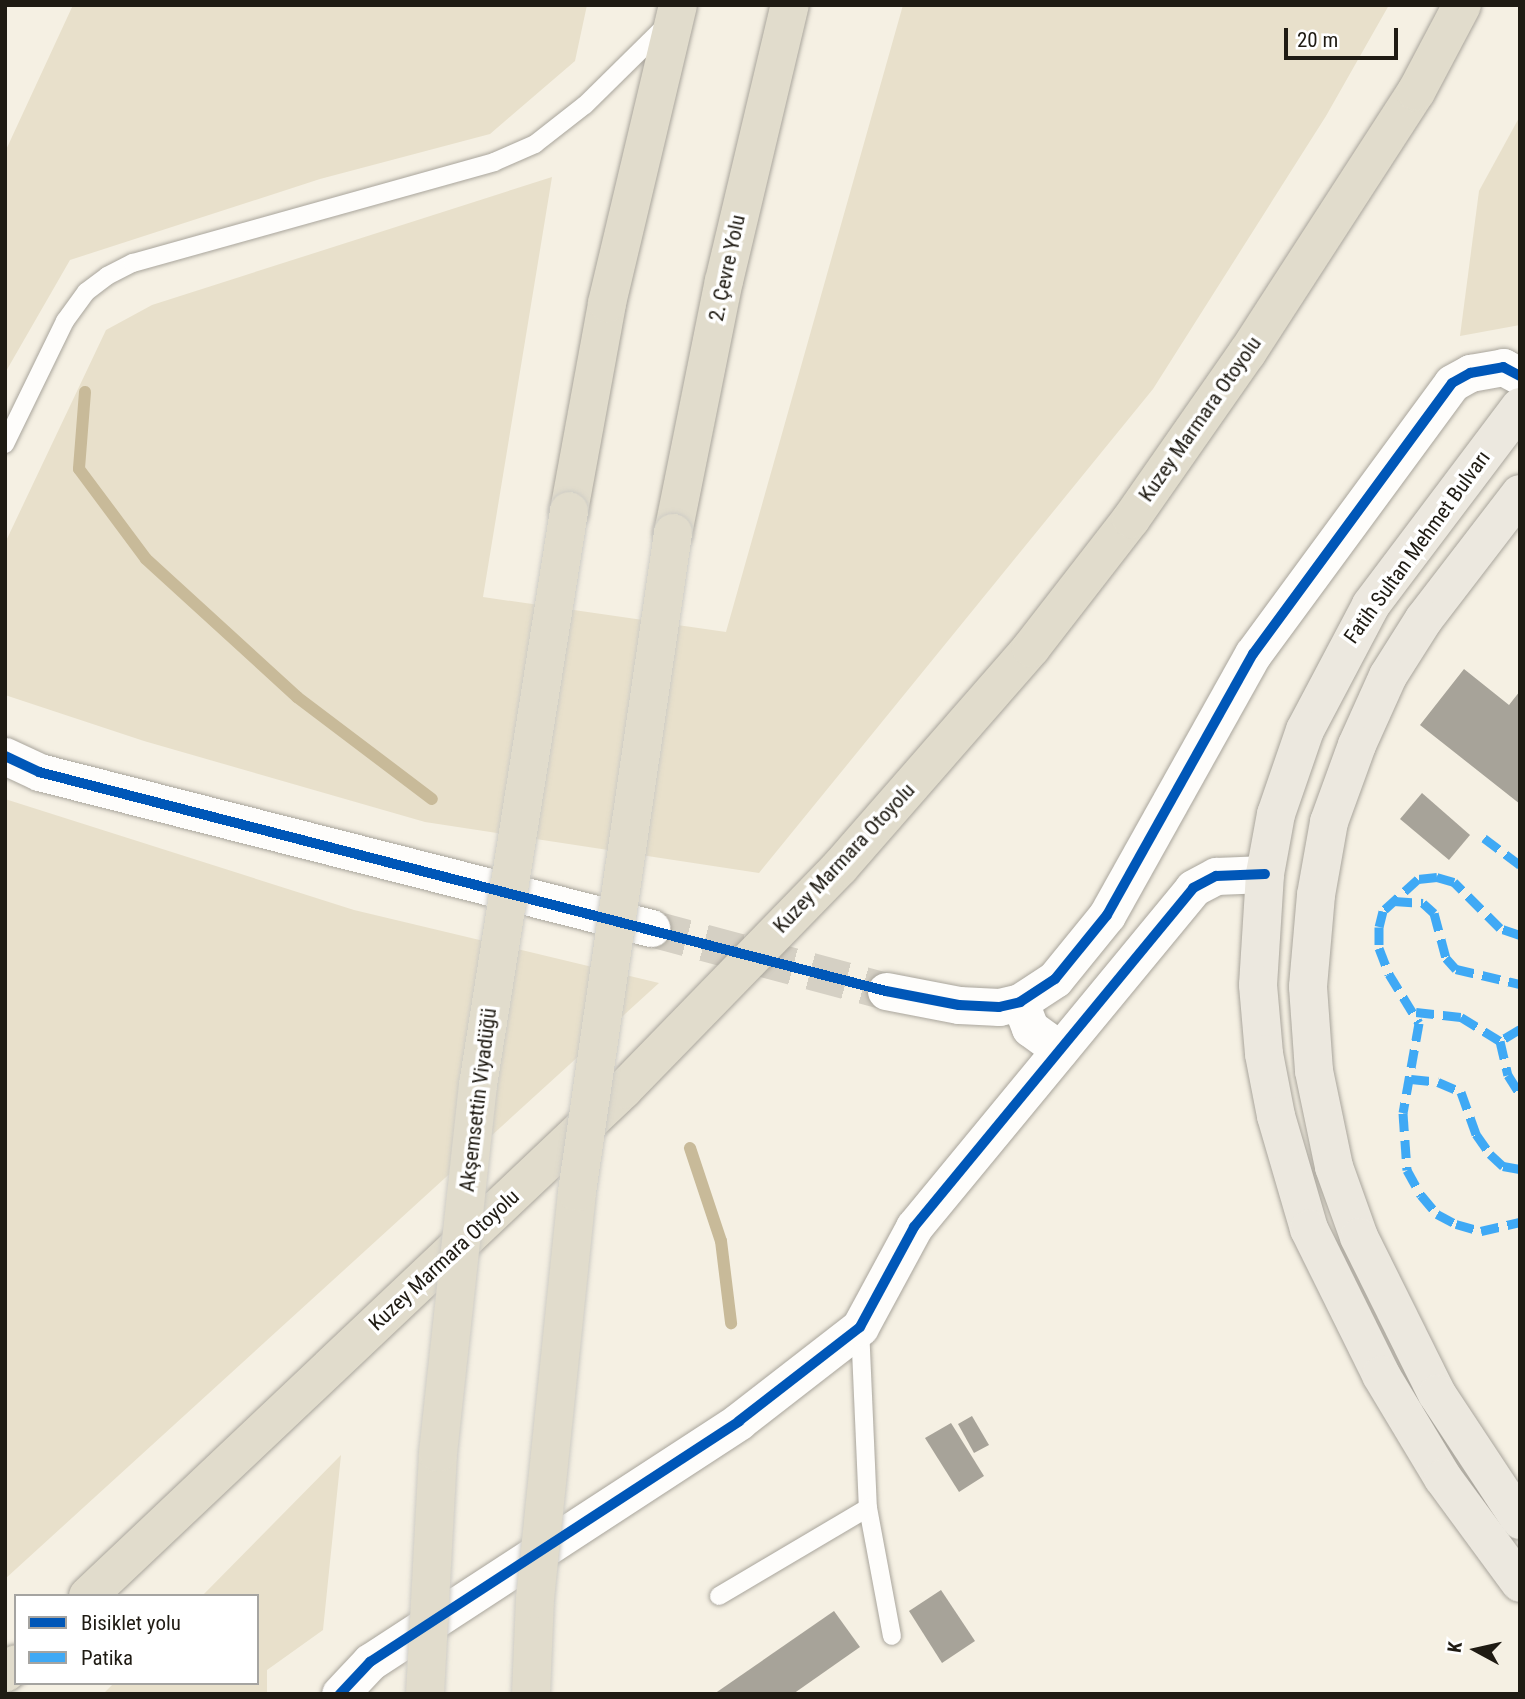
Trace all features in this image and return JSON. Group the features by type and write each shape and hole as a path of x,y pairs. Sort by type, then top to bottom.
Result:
{"highway":[{"name":"Kuzey Marmara Otoyolu","path":"90,1594 624,1089 840,867 1031,648 1131,519 1247,353 1416,93 1462,5"},
{"name":"Akşemsettin Viyadüğü","path":"425,1694 438,1453 478,1085 569,510 613,277 676,9"},
{"name":"2. Çevre Yolu","path":"531,1694 539,1559 577,1192 673,533 721,294 790,12"}],"main road":[{"name":"Fatih Sultan Mehmet Bulvarı","path":"1520,407 1371,605 1336,663 1305,730 1276,814 1265,874 1258,985 1264,1054 1276,1116 1309,1229 1381,1375 1443,1478 1520,1583"},
{"path":"1486,451 1520,477"},
{"path":"1520,494 1424,619 1388,676 1357,745 1329,822 1316,895 1308,987 1314,1071 1335,1167 1359,1237 1437,1394 1520,1520"}],"street":[{"path":"886,991 960,1006 999,1007 1020,1002 1055,979 1107,915 1253,654 1452,383 1470,373 1503,367 1520,376"},
{"path":"5,756 39,772 651,928"},
{"path":"340,1694 370,1662 739,1421 860,1327 914,1227 1193,888 1216,876 1265,874"},
{"path":"1020,1002 1030,1028 1060,1049"}],"lane":[{"path":"5,444 65,320 86,292 107,276 134,263 514,153 535,144 585,105 676,9"},
{"path":"860,1327 868,1508 892,1636"},
{"path":"719,1596 868,1508"}],"shaded area":[{"path":"73,5 587,5 575,61 490,134 320,179 70,260 5,373 5,152"},
{"path":"903,5 1389,5 1326,116 1153,389 759,873 425,822 144,741 5,695 5,543 106,330 152,305 552,177 483,597 726,632"},
{"path":"1520,116 1520,325 1460,336 1479,191"},
{"path":"5,799 354,910 659,983 5,1579"},
{"path":"341,1455 323,1630 267,1670 267,1694 103,1694 112,1685 259,1685 259,1594 204,1594"}],"building":[{"path":"1464,669 1509,705 1520,691 1520,804 1420,725"},
{"path":"1422,793 1470,835 1449,860 1400,819"},
{"path":"972,1416 989,1445 974,1453 958,1424"},
{"path":"951,1423 984,1476 959,1492 925,1438"},
{"path":"941,1590 975,1641 942,1663 909,1611"},
{"path":"834,1611 860,1647 793,1694 714,1694"}],"waterway":[{"path":"85,392 79,469 146,559 297,697 432,799"},
{"path":"690,1148 721,1241 731,1323"}],"tunnel":[{"path":"651,928 886,991"}],"marked path":[{"path":"1484,838 1520,865"},
{"path":"1520,935 1500,928 1454,882 1437,877 1418,879 1383,911 1379,927 1379,948 1389,974 1419,1023 1403,1113 1407,1170 1421,1195 1437,1214 1456,1224 1481,1231 1520,1222"},
{"path":"1394,901 1423,903 1434,913 1446,958 1456,969 1520,984"},
{"path":"1416,1012 1461,1017 1500,1041"},
{"path":"1520,1029 1500,1041 1508,1075 1520,1094"},
{"path":"1411,1079 1438,1082 1461,1092 1476,1134 1490,1154 1503,1166 1520,1169"}],"cycle path":[{"path":"5,756 39,772 886,991 959,1005 999,1007 1020,1002 1055,979 1107,915 1253,654 1452,383 1470,373 1503,367 1520,376"},
{"path":"340,1694 370,1662 739,1421 860,1327 914,1227 1193,888 1216,876 1265,874"}]}
